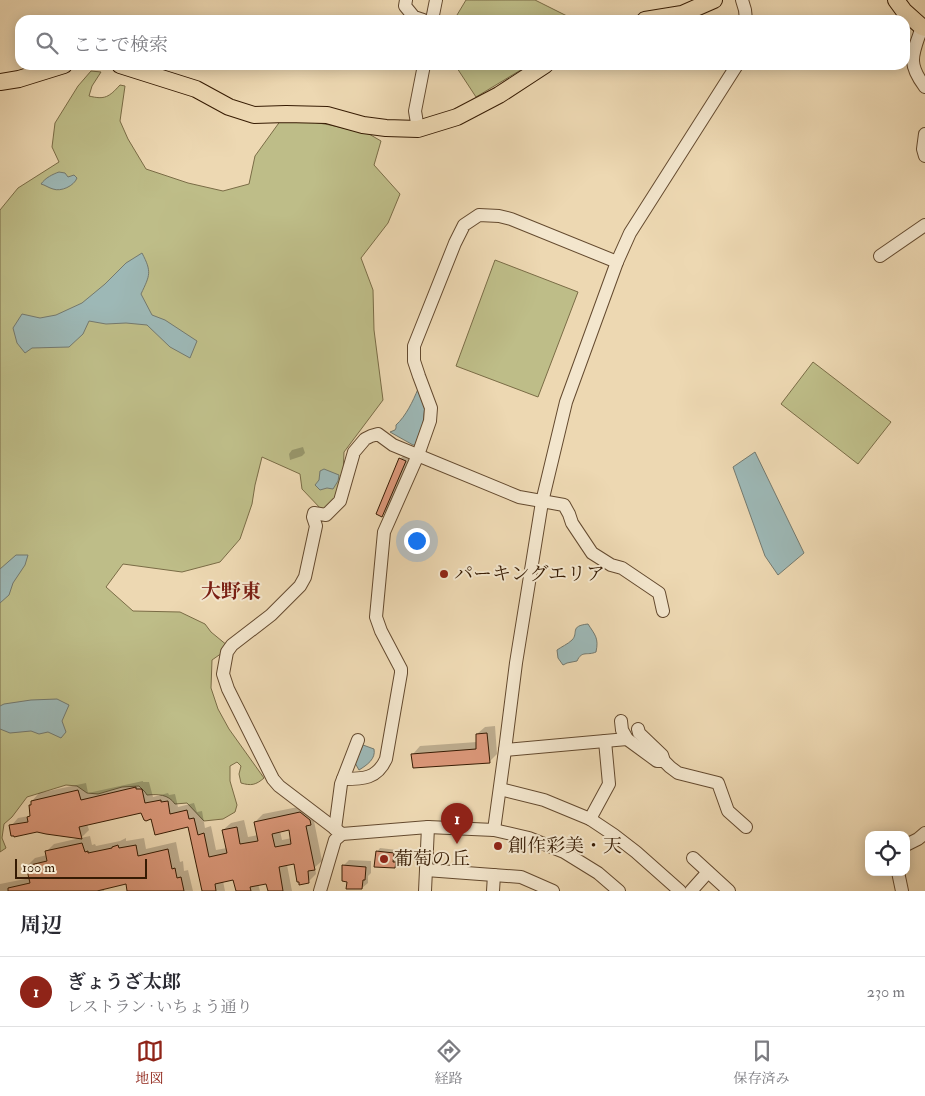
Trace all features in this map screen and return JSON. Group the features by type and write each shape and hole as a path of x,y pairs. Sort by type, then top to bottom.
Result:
{"main road":[{"path":"676,15 714,0"},
{"path":"896,0 909,15"},
{"path":"910,16 923,27"},
{"path":"0,82 19,79 48,70"},
{"path":"136,70 196,89 229,108 254,115 327,115 378,127 418,129 457,118 499,95 537,70"}],"street":[{"path":"406,0 405,6 412,15"},
{"path":"433,15 436,0"},
{"path":"742,0 746,15"},
{"path":"923,27 913,55 913,67 925,87"},
{"path":"418,129 415,111 423,70"},
{"path":"494,830 516,663 542,502 566,402 617,262 630,233 735,70"},
{"path":"925,134 922,149 925,156"},
{"path":"343,779 363,779 374,775 382,768 386,759 401,670 381,632 376,618 384,532 418,455 430,422 431,408 414,360 414,346 464,225 479,215 499,216 617,262"},
{"path":"880,256 925,225"},
{"path":"610,888 598,873 564,852 529,838 494,830 428,827 339,832 279,786 273,779 228,689 223,674 227,652 232,645 271,615 300,586 305,577 316,526 313,517 314,513 326,515 340,501 354,452 359,445 371,436 378,434 393,445 519,497 564,505 572,523 592,553 611,565 622,568 659,593 663,611"},
{"path":"621,721 622,730 627,739 657,761 664,761"},
{"path":"638,729 639,733 662,755 664,761 678,773 718,784 728,811 746,826"},
{"path":"505,750 627,739"},
{"path":"322,891 335,840 339,832 340,790 358,740"},
{"path":"590,820 609,784 605,741"},
{"path":"500,789 544,800 590,820 636,852 680,891"},
{"path":"425,891 428,827"},
{"path":"910,843 925,833"},
{"path":"693,858 729,891"},
{"path":"426,870 521,877 553,891"},
{"path":"691,891 708,872"},
{"path":"493,891 494,875"},
{"path":"899,876 902,891"}],"shaded area":[{"path":"466,0 535,0 565,15 457,15"},
{"path":"458,70 521,70 476,97"},
{"path":"91,71 101,72 92,86 89,96 103,97 113,92 120,85 125,86 120,121 128,139 146,169 188,183 223,191 249,184 255,156 281,120 295,119 330,125 369,134 381,141 374,165 400,194 388,223 361,258 373,290 374,330 383,400 344,452 343,476 336,499 322,510 302,489 300,474 262,457 252,504 240,539 220,562 182,572 123,564 106,587 133,611 180,612 205,624 211,632 228,646 212,660 211,688 218,709 229,729 264,778 253,784 241,783 239,774 241,766 237,762 230,766 230,781 237,805 235,812 223,819 204,821 187,803 175,804 169,798 162,795 147,795 139,786 122,787 98,794 87,793 77,786 66,785 27,797 12,817 4,824 2,838 6,848 0,852 0,210 18,188 59,162 52,147 55,123 78,86"},
{"path":"495,260 578,292 538,397 456,366"},
{"path":"813,362 891,422 858,464 781,404"}],"water":[{"path":"59,172 65,173 68,177 74,175 77,178 70,186 60,190 41,184 49,176"},
{"path":"142,253 149,274 141,294 152,315 165,320 197,341 190,358 170,347 147,325 126,323 106,324 89,321 83,334 69,347 32,348 25,353 17,343 13,328 22,314 40,318 56,315 82,303 126,263"},
{"path":"418,389 425,405 423,424 415,445 413,445 390,432 395,430 396,425 406,413"},
{"path":"755,452 804,553 778,575 765,556 733,467"},
{"path":"324,469 339,475 333,489 320,490 315,485 319,480 320,471"},
{"path":"16,555 28,555 25,565 13,583 9,595 0,603 0,569"},
{"path":"588,624 597,640 596,652 583,654 577,661 563,665 558,658 557,650 572,640 578,626"},
{"path":"57,699 69,705 62,721 66,732 61,738 48,732 39,734 31,731 10,733 0,729 0,706 31,700"},
{"path":"363,745 374,749 374,756 359,770 355,763"}],"building":[{"path":"399,458 406,461 382,517 376,514"},
{"path":"487,733 490,763 413,768 411,754 476,749 476,734"},
{"path":"136,787 136,789 142,789 145,803 161,800 161,802 168,801 170,814 187,810 189,819 194,818 198,835 204,833 209,857 227,853 222,830 237,827 240,844 258,841 254,822 300,812 310,820 311,825 306,826 315,870 308,871 309,883 299,885 294,864 279,867 283,891 268,891 266,884 250,887 251,891 236,891 233,880 215,884 216,891 202,891 188,827 155,835 151,819 144,820 141,813 79,827 82,839 37,832 11,836 9,825 28,822 27,817 30,816 29,805 31,805 31,801 78,790 81,800","holes":["289,830 291,844 275,847 272,834"]},
{"path":"82,843 85,852 88,851 88,853 118,845 119,848 136,845 138,856 168,849 172,869 175,868 177,878 181,877 184,891 127,891 126,884 97,891 8,891 8,888 30,883 26,866 47,861 45,851"},
{"path":"376,851 394,853 393,862 396,862 395,868 374,867"},
{"path":"342,865 366,867 362,889 346,889 347,882 342,881"}],"place":[{"name":"パーキングエリア","path":"444,574"},
{"name":"ぎょうざ太郎","path":"457,844"},
{"name":"創作彩美・天","path":"498,846"},
{"name":"葡萄の丘","path":"384,859"}],"district":[{"name":"大野東","path":"231,591"}]}
